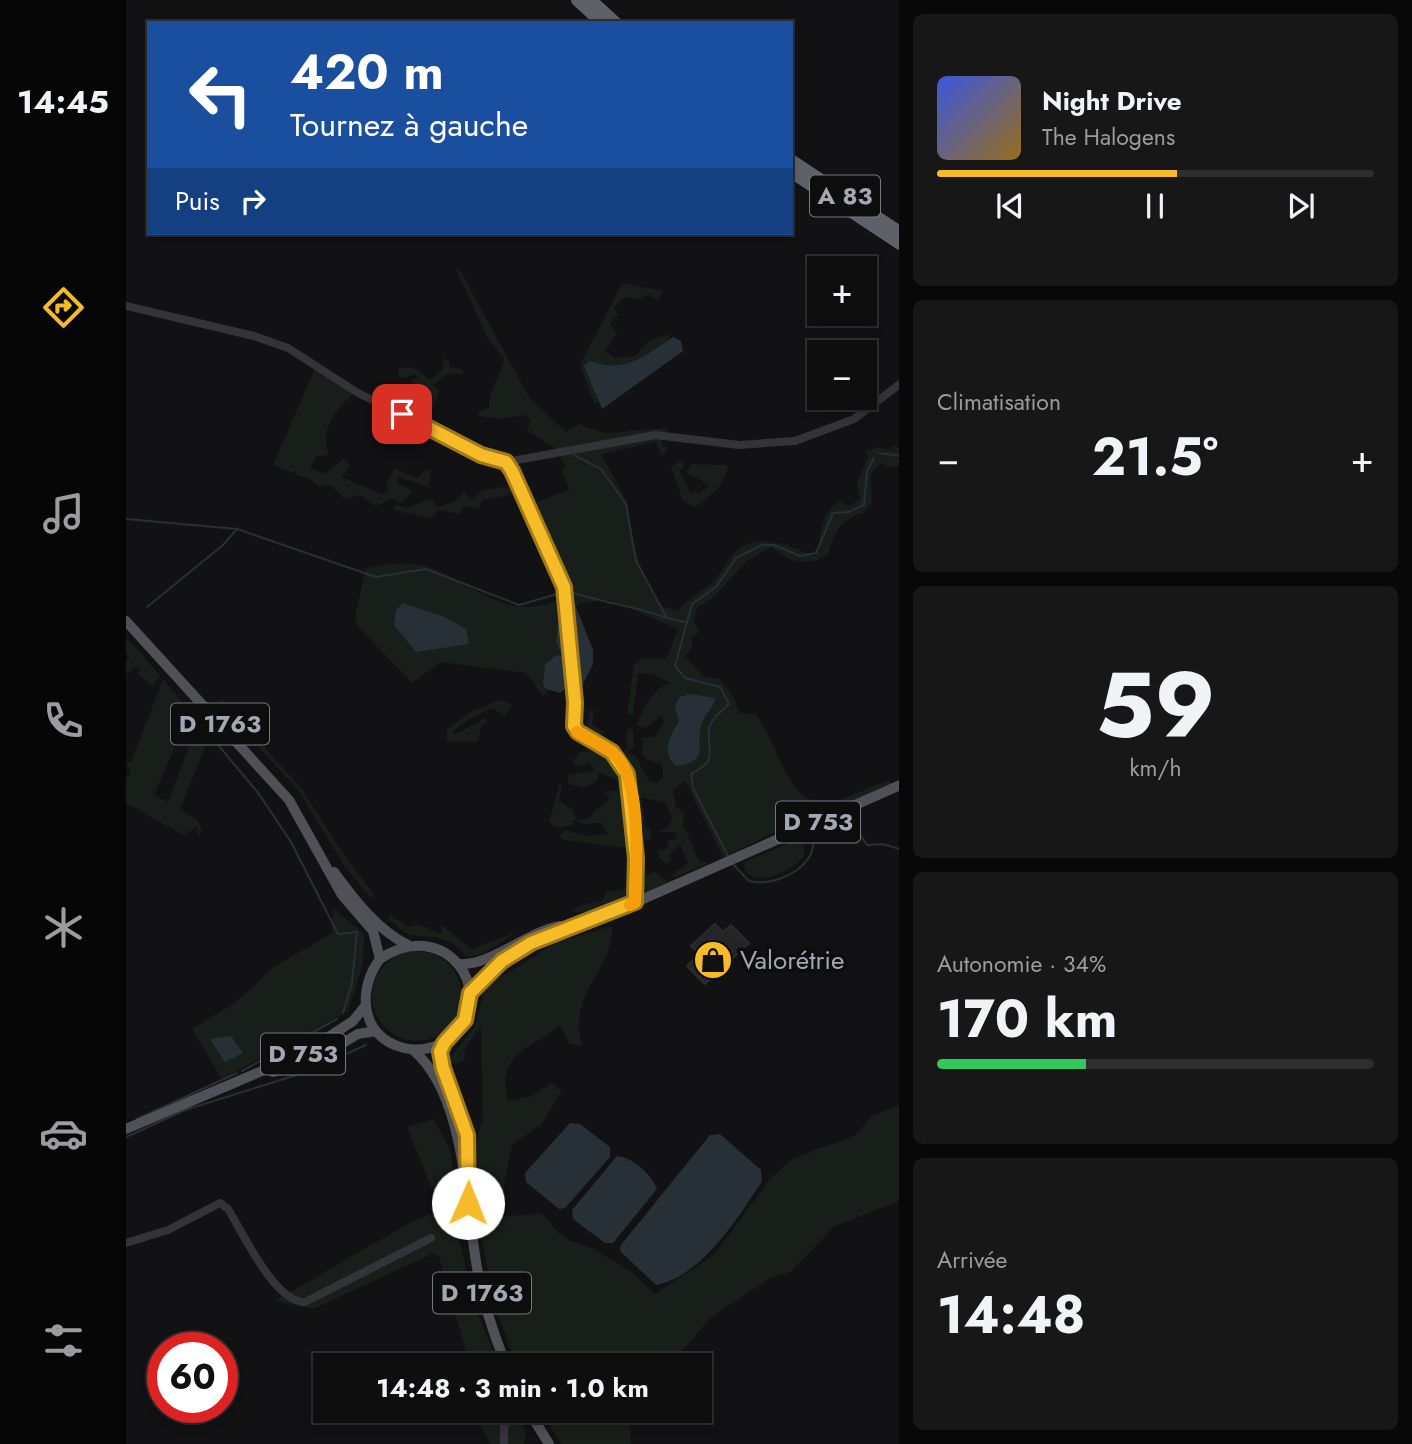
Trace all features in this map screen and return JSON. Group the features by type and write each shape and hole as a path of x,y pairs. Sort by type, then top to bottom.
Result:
{"highway":[{"path":"577,0 600,21"},
{"path":"591,0 615,21"},
{"name":"A 83","path":"793,161 899,232"},
{"name":"A 83","path":"793,173 899,244"}],"main road":[{"name":"D 1763","path":"126,621 289,800 350,894 389,934 408,945"},
{"name":"D 753","path":"470,993 487,973 518,950 635,902 899,785"},
{"name":"D 1763","path":"308,830 342,895 373,932 380,959"},
{"name":"D 753","path":"458,964 480,963 528,936 588,920"},
{"path":"408,945 438,948 458,964 470,993 465,1020 444,1043 413,1050 386,1040 376,1031 365,1006 365,987 380,959 408,945"},
{"name":"D 753","path":"126,1129 304,1054 353,1021 365,1006"},
{"name":"D 753","path":"229,1084 300,1065 358,1034 376,1031"},
{"name":"D 1763","path":"444,1043 440,1052 443,1068 467,1135 468,1218"},
{"name":"D 1763","path":"413,1050 431,1070 454,1124 468,1218 490,1324 501,1353"},
{"path":"536,1423 549,1444"}],"street":[{"path":"126,306 254,336 288,348 358,393 421,421 481,455 506,462 655,435 739,445 795,441 855,419 899,384"},
{"path":"506,462 564,587 575,702 574,726 578,732 612,752 627,774 636,846 635,902"},
{"path":"126,1244 168,1230 220,1203 228,1209 277,1288 296,1303 305,1302 431,1238"},
{"path":"505,1444 504,1426 507,1423"}],"shaded area":[{"path":"456,269 460,270 529,397 566,432 579,424 605,433 668,428 662,439 662,446 668,448 662,456 656,442 601,454 628,504 633,541 644,577 662,606 678,611 689,599 714,581 734,553 753,542 774,542 815,556 820,550 821,530 829,510 839,501 849,506 860,500 857,482 868,457 865,451 878,447 889,450 894,445 899,448 899,466 889,467 881,463 870,475 872,501 864,513 851,518 840,527 829,553 814,561 799,562 785,557 771,547 748,560 712,599 697,608 693,620 699,631 691,639 693,647 685,656 704,677 720,679 734,697 739,713 755,714 788,777 804,796 827,805 889,780 892,786 796,827 793,825 812,814 809,812 809,815 723,858 685,781 673,789 676,807 684,813 683,824 699,861 709,863 674,878 671,875 688,864 680,844 670,853 671,862 665,863 658,856 659,850 669,848 667,840 677,839 675,832 658,832 668,827 672,818 666,803 641,797 646,829 650,830 652,837 644,842 645,875 656,872 667,881 665,886 597,912 571,912 582,905 603,900 606,892 625,889 627,848 564,840 559,836 564,830 587,836 608,834 601,823 584,824 573,820 573,825 556,828 549,822 559,784 562,784 559,801 572,809 577,821 590,818 610,797 603,792 618,790 616,779 599,773 597,781 584,788 569,784 567,775 595,770 589,763 577,766 572,762 580,752 598,751 602,742 585,732 590,710 594,711 592,724 604,732 603,738 621,754 627,747 627,729 633,729 634,748 626,752 635,755 649,781 656,783 663,777 662,764 648,760 642,754 643,738 655,737 664,722 662,715 646,728 636,725 657,690 670,683 653,674 638,673 633,715 627,714 634,665 642,658 666,659 678,629 610,600 579,603 560,630 564,658 546,689 549,690 543,696 526,673 441,662 412,683 358,627 355,616 366,568 396,564 425,566 495,600 512,605 530,607 549,603 570,593 533,504 569,489 561,469 566,466 554,447 527,431 531,420 525,415 501,419 478,416 480,411 489,408 490,395 504,359 487,337"},
{"path":"622,283 662,291 659,301 649,294 641,299 624,297 614,308 618,315 610,324 617,334 605,351 615,358 635,356 650,340 670,334 667,348 603,400 594,403 580,365"},
{"path":"673,337 681,341 683,351 602,409 584,366 590,361 614,365 634,361"},
{"path":"442,359 449,360 450,367 462,370 463,374 447,375 433,385 440,391 431,413 426,411 424,404 414,400 412,379 421,378 413,374 406,378 398,376 399,368 413,367 430,380 444,368"},
{"path":"315,368 353,394 340,407 327,429 326,446 329,455 317,456 310,468 326,474 344,458 350,465 342,477 384,495 389,489 386,483 395,468 417,479 426,469 431,471 428,487 399,477 397,483 413,491 400,503 393,499 376,506 360,495 345,499 331,485 319,486 309,479 273,465"},
{"path":"681,460 685,465 680,471 690,493 701,492 709,485 686,472 692,464 728,465 724,479 716,490 694,507 683,501 671,467"},
{"path":"512,486 516,494 483,500 478,509 464,506 459,514 439,510 431,518 394,510 394,505 408,508 430,498 437,507 454,502 464,493 472,500 483,490"},
{"path":"574,602 593,650 593,664 580,690 566,688 560,693 546,689 543,684 545,664 557,655 563,656 556,642 560,605"},
{"path":"403,603 445,617 466,629 469,644 416,652 394,625 396,610"},
{"path":"126,637 160,675 153,687 138,674 140,665 126,674 126,660 130,657 126,653"},
{"path":"163,679 190,711 154,795 168,802 197,725 202,723 210,734 180,809 198,821 202,831 198,835 197,826 185,836 126,803 126,778 131,774 126,762 131,762"},
{"path":"690,694 716,698 702,722 698,756 694,761 676,766 671,761 668,750 670,738 679,722 675,706 680,697"},
{"path":"222,699 302,789 342,852 375,896 370,898 344,865 298,790 217,703"},
{"path":"500,700 512,704 505,716 492,708 453,731 454,735 485,718 487,722 481,725 478,742 447,741 447,729 472,711"},
{"path":"802,838 805,854 785,871 767,878 758,878 745,870 744,862"},
{"path":"333,908 364,934 363,963 348,1011 222,1079 192,1029 237,1001 274,967 332,933"},
{"path":"390,914 407,927 418,924 442,934 441,924 472,949 519,931 484,953 467,957 448,941 406,933 388,919"},
{"path":"612,926 611,942 606,956 585,996 581,1010 579,1027 582,1046 569,1043 560,1026 517,1055 507,1073 508,1101 531,1096 552,1083 562,1091 542,1124 512,1145 503,1191 504,1217 541,1213 560,1234 572,1242 590,1247 632,1272 655,1294 714,1255 769,1180 792,1159 856,1135 872,1116 899,1105 899,1201 835,1226 791,1272 770,1278 712,1317 680,1353 512,1353 494,1303 478,1219 476,1139 483,1119 481,1025 464,1052 465,1060 456,1064 449,1060 475,1026 485,987 557,942"},
{"path":"417,951 434,954 449,964 459,979 462,996 459,1013 449,1028 434,1038 417,1041 400,1038 385,1028 375,1013 372,996 375,979 385,964 400,954"},
{"path":"231,1036 243,1053 225,1062 210,1039"},
{"path":"434,1119 451,1151 460,1243 475,1307 494,1353 467,1353 439,1257 434,1253 313,1309 275,1301 409,1223 440,1210 407,1127"},
{"path":"570,1123 580,1124 610,1147 610,1157 565,1208 559,1209 526,1182 525,1173"},
{"path":"720,1134 761,1170 762,1181 730,1228 703,1258 673,1280 656,1285 620,1251 621,1245 710,1135"},
{"path":"617,1156 641,1168 657,1189 613,1243 605,1243 573,1219 572,1210"},
{"path":"478,1423 522,1423 526,1434 524,1444 491,1444"},
{"path":"548,1423 630,1423 631,1444 562,1444"}],"building":[{"name":"Valorétrie","path":"715,924 723,932 731,925 749,943 705,984 687,966 700,954 691,946"}],"waterway":[{"path":"879,453 899,456"},
{"path":"574,455 601,469 626,504 636,561 667,618 686,622"},
{"path":"728,856 693,788 691,774 708,760 711,723 729,704 720,687 685,678 675,666 692,604 716,587 736,558 762,545 774,545 800,556 816,553 833,513 848,512 864,505 867,471 874,458"},
{"path":"126,519 236,529"},
{"path":"147,607 223,545 237,529 376,577 426,569 519,605 561,593"},
{"path":"571,592 667,618"},
{"path":"219,746 259,794 291,842 338,934 357,932 352,983 343,1013"},
{"path":"732,863 749,881 773,881 789,875 803,865 811,854 814,841 827,828 859,833 867,845 882,844 899,849"},
{"path":"242,1071 337,1019"},
{"path":"126,1137 185,1110 306,1072 366,1045"},
{"path":"137,1119 237,1073"}],"slow traffic":[{"path":"577,732 612,752 621,761 627,774 633,810 636,858 635,902 630,905"}],"place":[{"name":"Valorétrie","path":"713,960"}],"route":[{"path":"402,414 421,421 481,455 506,462 512,471 564,587 575,702 574,726 578,732 612,752 621,761 630,789 635,833 635,902 549,935 502,961 487,973 470,993 465,1020 457,1032 444,1043 440,1052 443,1068 467,1135 468,1203"}]}
